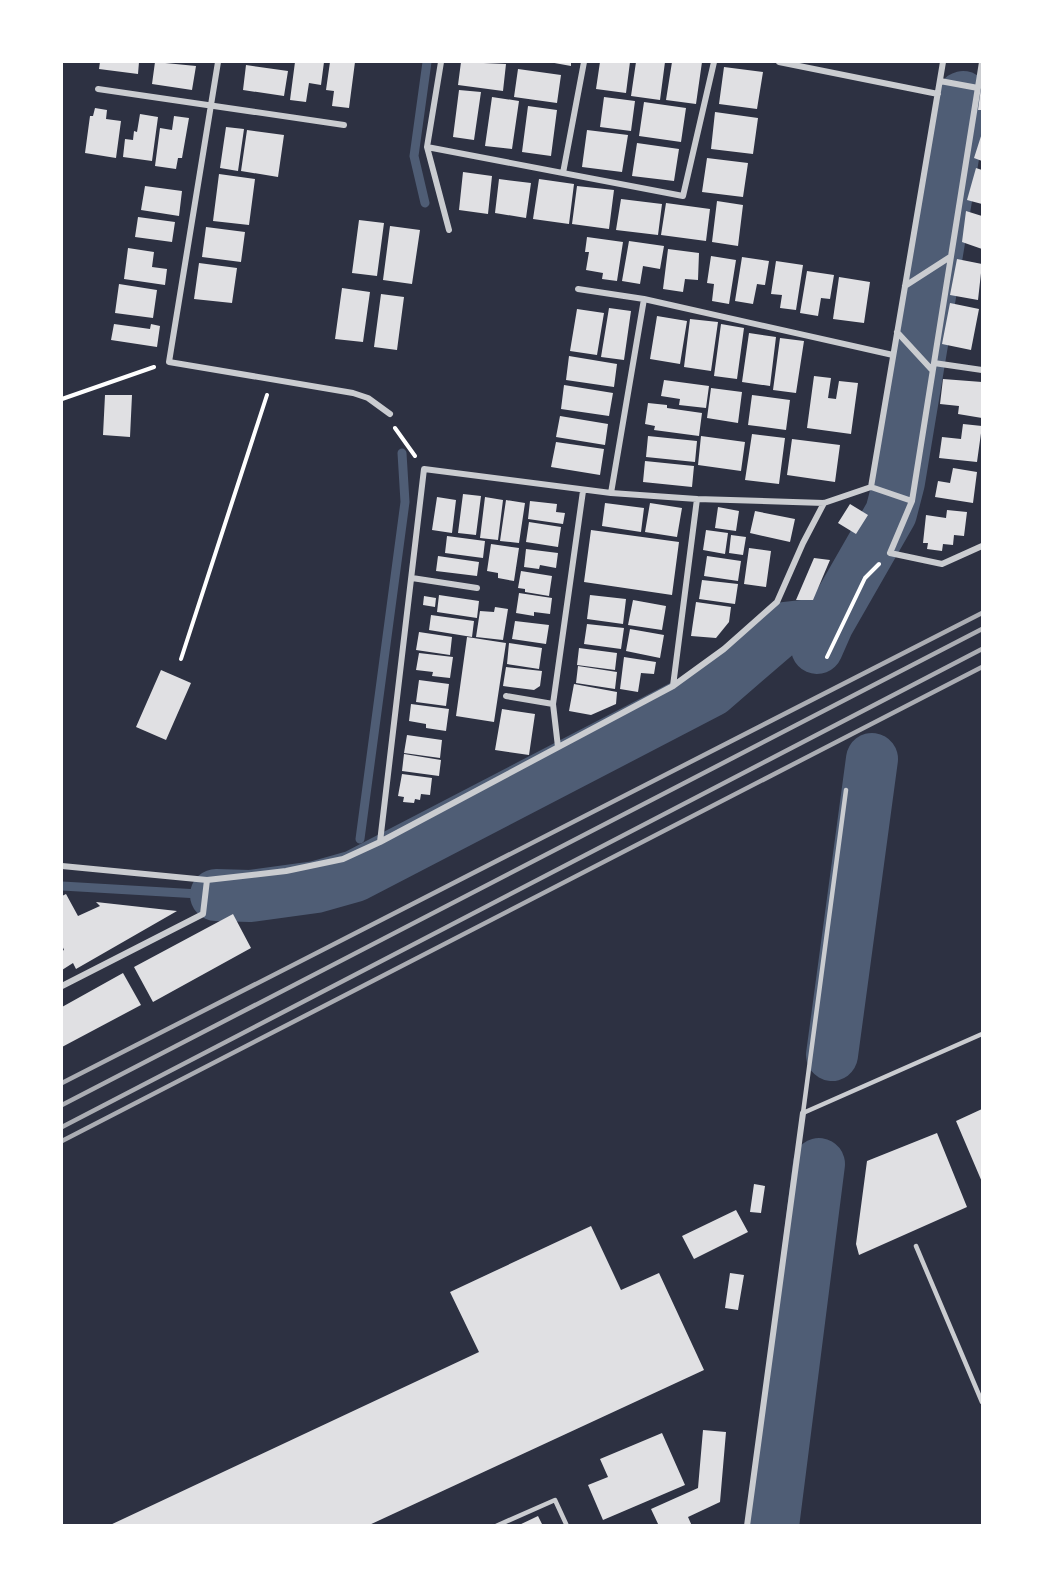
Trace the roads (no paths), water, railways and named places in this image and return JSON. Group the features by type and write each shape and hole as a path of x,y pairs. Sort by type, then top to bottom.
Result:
{"street":[{"path":"218,62 169,362 352,393 368,398 390,414"},
{"path":"441,62 427,147 449,230"},
{"path":"563,173 584,62"},
{"path":"427,147 683,196 714,62"},
{"path":"779,62 938,94"},
{"path":"871,487 943,62"},
{"path":"982,62 912,501 890,553 942,564 982,546"},
{"path":"940,81 978,88"},
{"path":"98,89 344,125"},
{"path":"905,286 951,257"},
{"path":"578,289 644,299 893,354"},
{"path":"611,493 644,299"},
{"path":"897,332 924,362 933,367 982,370"},
{"path":"380,842 424,469 583,491 697,499 824,503 871,487 912,501"},
{"path":"558,747 553,704 583,491"},
{"path":"673,686 697,499"},
{"path":"62,866 207,880 286,872 343,859 380,842 673,686 723,649 777,602 803,543 824,503"},
{"path":"412,578 477,588"},
{"path":"506,696 553,704"},
{"path":"62,986 203,914 207,880"},
{"path":"747,1526 803,1113"}],"lane":[{"path":"803,1113 846,790"},
{"path":"803,1113 982,1034"},
{"path":"916,1246 982,1402"},
{"path":"496,1526 555,1500 567,1526"}],"waterway":[{"path":"425,203 414,156 427,62"},
{"path":"817,648 828,623 891,513 899,482 963,97"},
{"path":"360,839 405,502 402,453"},
{"path":"216,895 250,896 316,887 355,876 711,691 784,628 828,623"},
{"path":"832,1055 872,759"},
{"path":"62,886 216,895"},
{"path":"773,1526 819,1164"}],"railway":[{"path":"62,1083 982,613"},
{"path":"62,1105 982,629"},
{"path":"62,1127 982,649"},
{"path":"62,1141 982,667"}]}
